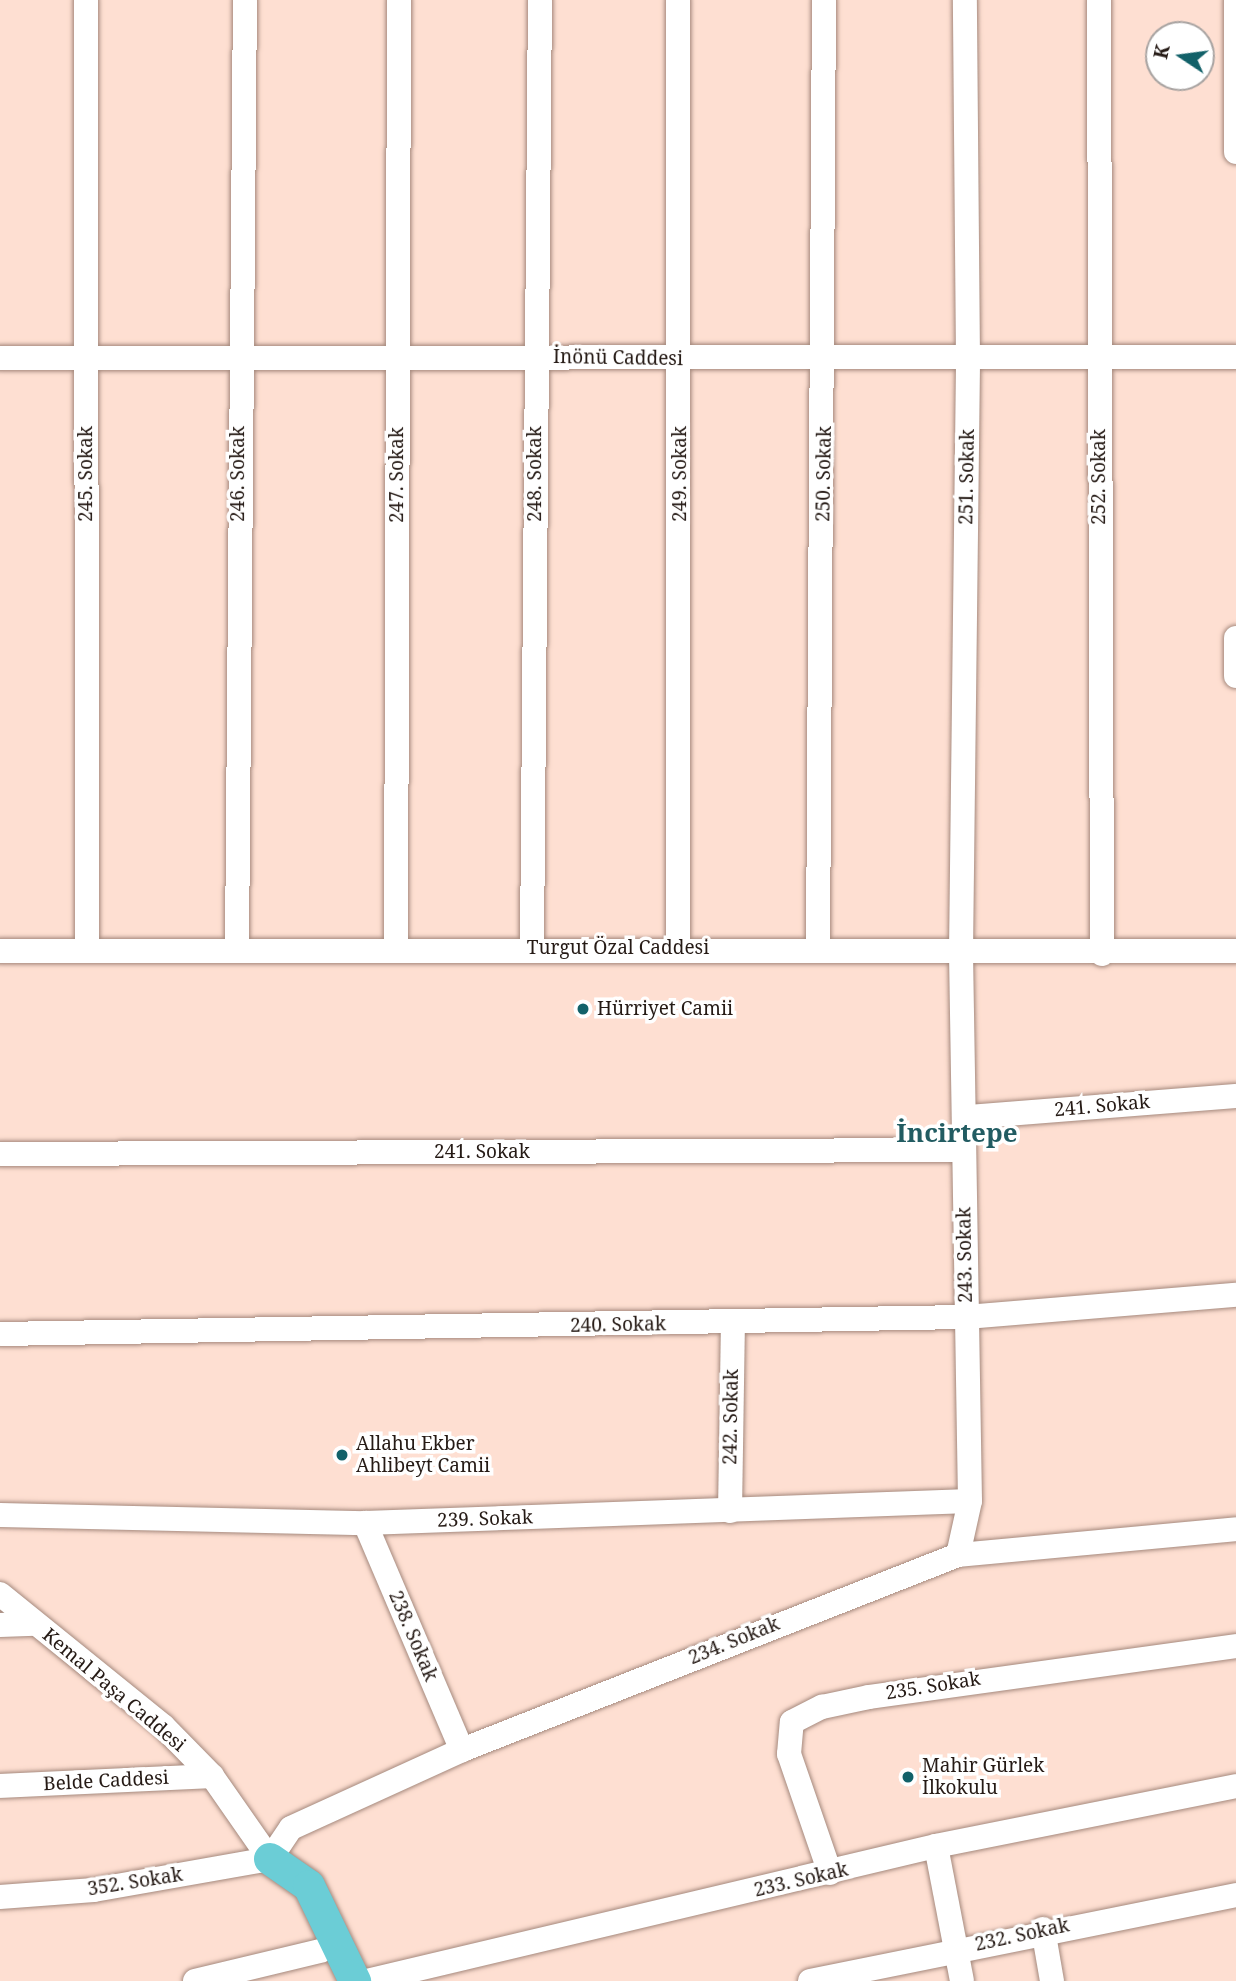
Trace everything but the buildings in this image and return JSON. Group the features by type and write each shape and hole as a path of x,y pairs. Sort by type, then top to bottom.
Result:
{"main road":[{"name":"Kemal Paşa Caddesi","path":"270,1859 335,1981"},
{"name":"Kemal Paşa Caddesi","path":"270,1859 309,1886 355,1981"}],"street":[{"name":"245. Sokak","path":"86,0 87,948"},
{"name":"246. Sokak","path":"237,948 239,358 245,0"},
{"name":"247. Sokak","path":"396,949 399,0"},
{"name":"248. Sokak","path":"532,948 540,0"},
{"name":"249. Sokak","path":"678,0 681,359 678,948"},
{"name":"250. Sokak","path":"818,948 825,358 824,0"},
{"name":"251. Sokak","path":"961,953 968,360 965,0"},
{"name":"252. Sokak","path":"1099,0 1098,360 1102,954"},
{"path":"1236,0 1236,152"},
{"name":"İnönü Caddesi","path":"0,358 1098,360 1236,356"},
{"path":"1236,638 1236,677"},
{"name":"Turgut Özal Caddesi","path":"0,951 87,948 818,948 1102,954 1236,951"},
{"name":"243. Sokak","path":"958,1555 971,1501 964,1150 968,1117 961,953"},
{"name":"241. Sokak","path":"968,1117 1236,1096"},
{"name":"241. Sokak","path":"0,1154 964,1150"},
{"name":"240. Sokak","path":"0,1334 733,1324 966,1317 1236,1295"},
{"name":"242. Sokak","path":"730,1511 733,1324"},
{"name":"239. Sokak","path":"0,1515 365,1522 971,1501"},
{"name":"238. Sokak","path":"365,1522 462,1750"},
{"name":"234. Sokak","path":"270,1859 291,1828 462,1750 958,1555 1236,1529"},
{"name":"Kemal Paşa Caddesi","path":"0,1594 163,1726 212,1776 270,1859"},
{"path":"0,1625 35,1623"},
{"name":"235. Sokak","path":"830,1873 789,1754 792,1722 822,1707 882,1694 1236,1646"},
{"name":"Belde Caddesi","path":"0,1786 212,1776"},
{"name":"233. Sokak","path":"367,1981 936,1846 1236,1786"},
{"path":"936,1846 962,1981"},
{"name":"352. Sokak","path":"0,1897 94,1890 270,1859"},
{"name":"232. Sokak","path":"810,1981 1043,1929 1236,1895"},
{"path":"1043,1929 1052,1981"},
{"path":"195,1981 320,1951"}],"place":[{"name":"Hürriyet Camii","path":"583,1009"},
{"name":"Allahu Ekber Ahlibeyt Camii","path":"342,1455"},
{"name":"Mahir Gürlek İlkokulu","path":"908,1777"}],"district":[{"name":"İncirtepe","path":"957,1133"}]}
